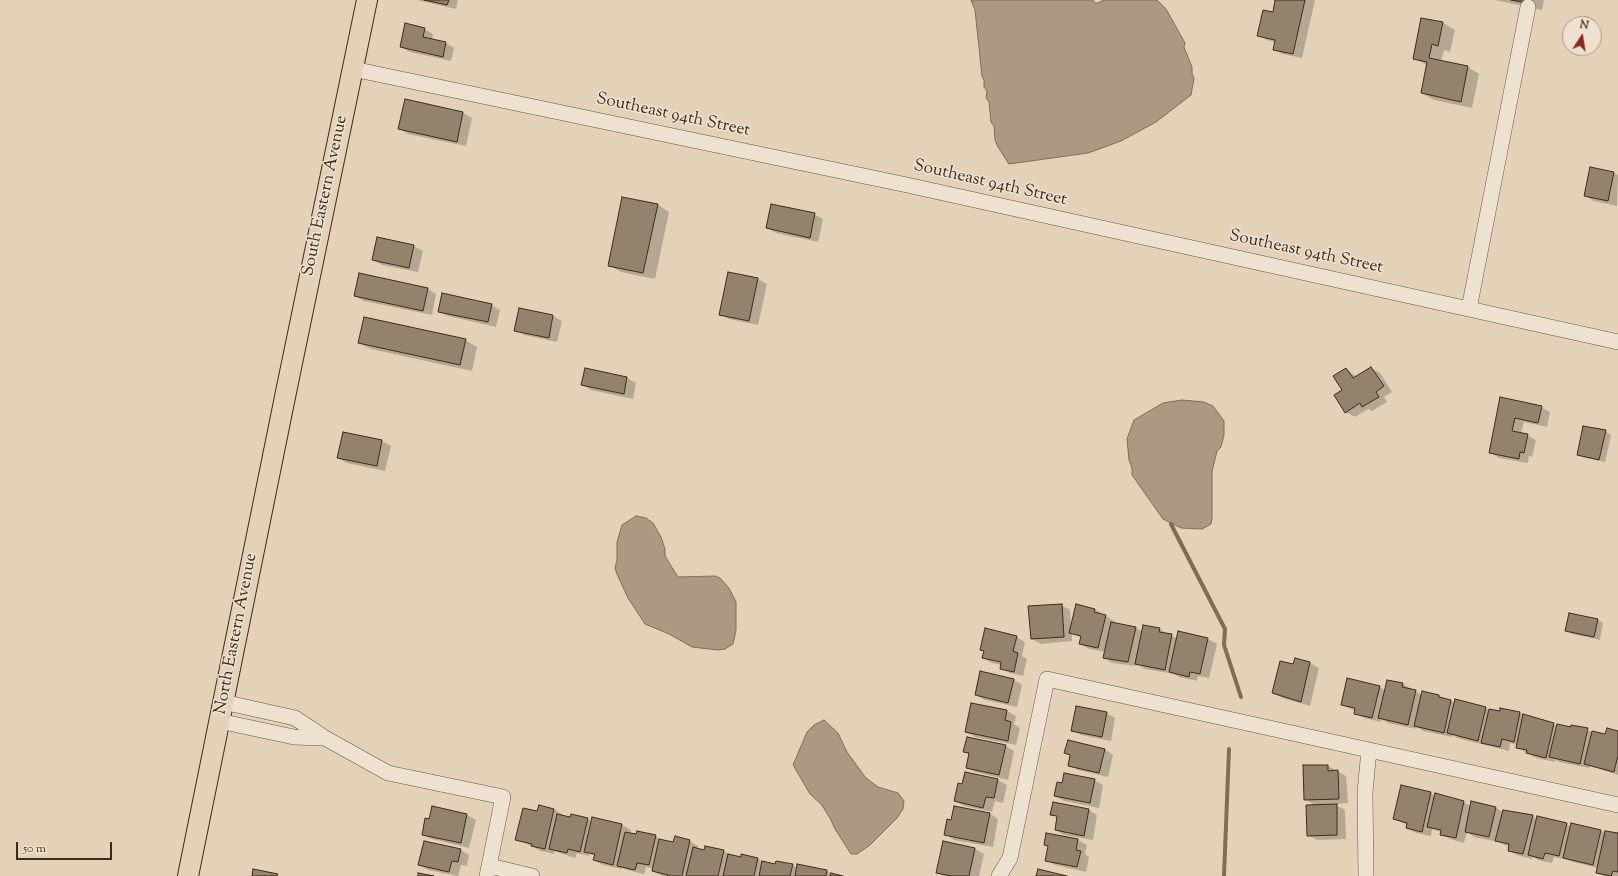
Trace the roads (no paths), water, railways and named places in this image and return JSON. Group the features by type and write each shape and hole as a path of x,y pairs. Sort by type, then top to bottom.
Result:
{"main road":[{"name":"South Eastern Avenue","path":"286,392 367,0"},
{"name":"North Eastern Avenue","path":"188,876 286,392"}],"street":[{"path":"1469,309 1528,7"},
{"name":"Southeast 94th Street","path":"353,69 877,178 1618,342"},
{"path":"999,876 1010,858 1047,679 1618,805"},
{"path":"221,712 295,718 325,738 388,773 503,797 488,871 532,876"},
{"path":"1366,876 1365,792 1369,750"}],"waterway":[{"path":"1171,524 1225,629 1224,645 1241,697"},
{"path":"1224,876 1229,749"}]}
